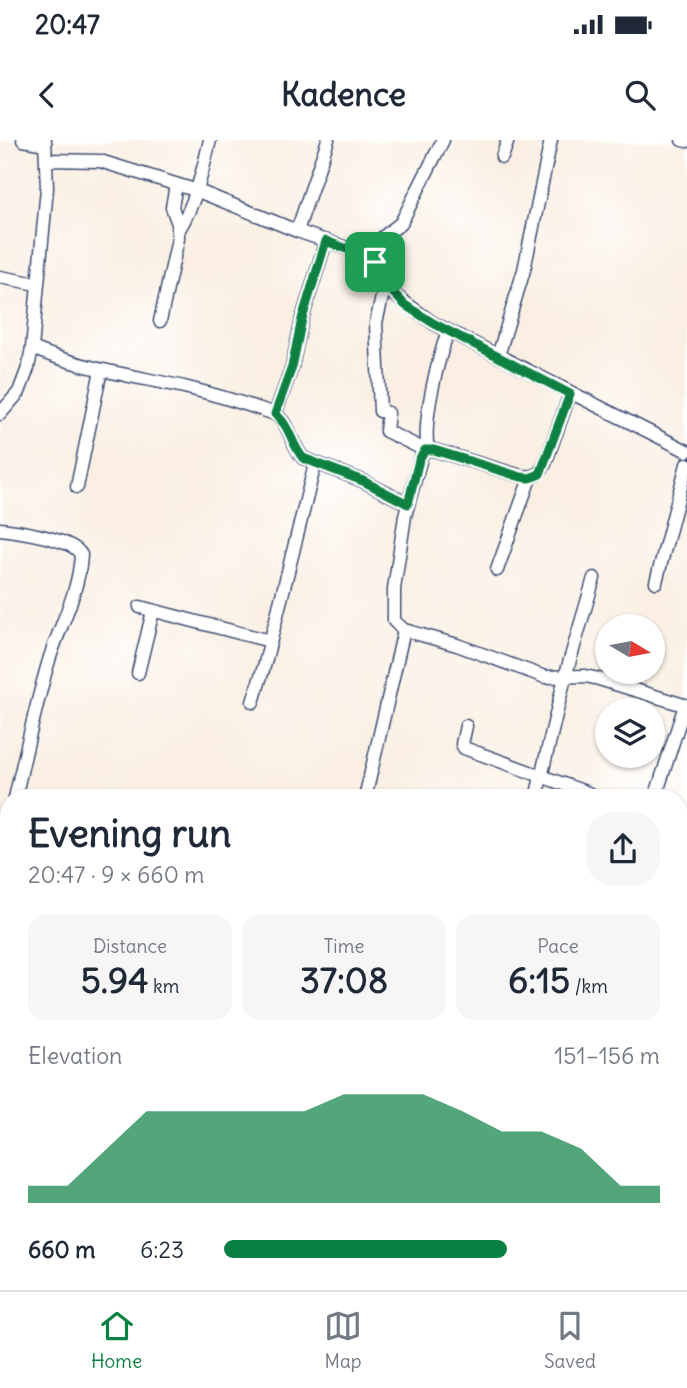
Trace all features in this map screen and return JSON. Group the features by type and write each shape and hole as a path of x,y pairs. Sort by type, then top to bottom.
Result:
{"street":[{"path":"0,414 19,392 28,368 45,219 45,142 23,140"},
{"path":"160,321 178,231 191,211 210,140"},
{"path":"296,231 328,140"},
{"path":"375,262 382,238 401,223 443,140"},
{"path":"502,157 508,140"},
{"path":"498,356 524,270 551,140"},
{"path":"682,140 687,141"},
{"path":"47,160 100,161 198,191 296,231 367,255 375,262 385,284 405,305 448,331 687,451"},
{"path":"176,185 172,207 178,231"},
{"path":"275,414 292,367 302,319 326,241"},
{"path":"0,277 37,284"},
{"path":"385,284 376,323 380,411 388,413 386,431 427,450 530,478 540,474 545,464 570,394"},
{"path":"448,331 439,356 425,437 427,450 419,460 408,504 394,589 394,621 404,630 457,645 545,677 599,678 686,706 658,789"},
{"path":"32,348 66,361 190,388 275,414 285,424 296,450 303,458 363,481 408,504"},
{"path":"76,487 101,370"},
{"path":"253,702 315,464"},
{"path":"656,582 687,464"},
{"path":"497,570 530,478"},
{"path":"0,529 75,547 81,555 73,598 40,690 17,789"},
{"path":"538,789 565,677 594,578"},
{"path":"138,673 147,609 270,641"},
{"path":"367,789 404,630"},
{"path":"466,726 463,748 577,789"}],"route":[{"path":"326,241 367,255 375,262 385,284 405,305 433,323 570,394 540,474 530,478 521,477 434,450 425,450 419,460 408,504 363,481 303,458 296,450 285,424 275,414 292,367 302,319 326,241"}]}
